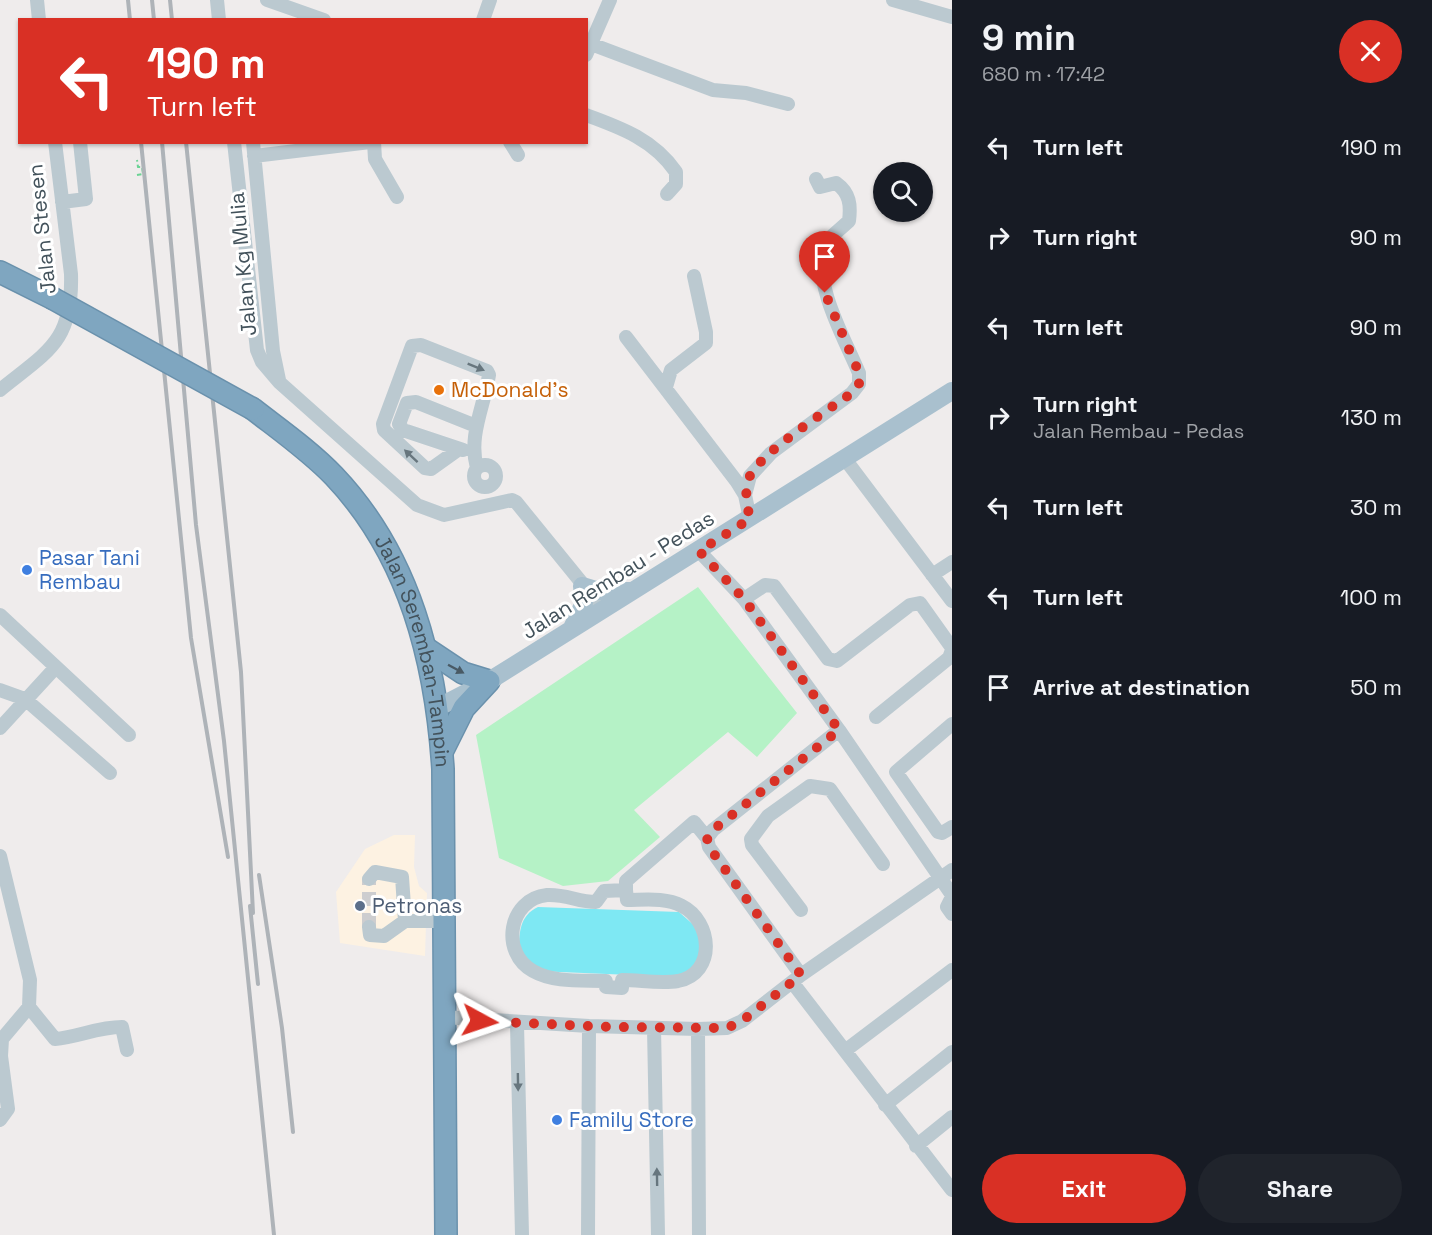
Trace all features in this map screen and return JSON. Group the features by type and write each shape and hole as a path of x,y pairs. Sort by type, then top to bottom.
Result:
{"highway":[{"name":"Jalan Seremban-Tampin","path":"0,272 52,298 253,409 334,477 370,523 396,566 420,623 438,708 442,752 447,1235"},
{"path":"426,649 463,673 489,681 464,708 442,752"}],"main road":[{"name":"Jalan Rembau - Pedas","path":"438,708 489,681 569,632 952,391"},
{"path":"569,632 581,614 584,603 582,586 598,591 631,591"}],"street":[{"path":"37,0 39,18"},
{"path":"217,0 219,18"},
{"path":"267,0 318,18"},
{"path":"484,18 490,0"},
{"path":"610,0 589,49 713,90 746,93 788,104"},
{"path":"893,0 952,17"},
{"path":"588,116 629,130 653,146 676,172 676,184 667,194"},
{"name":"Jalan Stesen","path":"0,390 58,340 66,326 72,296 71,274 55,144"},
{"path":"62,202 86,199 80,144"},
{"path":"234,144 257,350 262,362 279,382 417,505 444,515 512,500 603,609"},
{"path":"254,149 338,144"},
{"path":"372,144 375,159 397,197"},
{"path":"511,144 518,155"},
{"name":"Jalan Kg Mulia","path":"254,149 273,351 279,382"},
{"path":"750,519 746,495 750,476 771,453 852,393 859,384 859,373 825,293 820,262 822,245 849,221 851,207 845,189 836,183 820,187 816,179"},
{"path":"666,387 671,370 706,343 706,332 694,276"},
{"path":"626,337 746,495"},
{"path":"459,449 431,468 425,468 384,430 383,424 412,346 421,345 487,371 488,382 476,426 473,454 477,468 474,477 478,485 490,486 500,503"},
{"path":"473,454 399,427 407,403 416,402 476,426"},
{"path":"845,459 952,601"},
{"path":"699,551 744,599 839,730 952,896 947,907 952,914"},
{"path":"932,575 952,562"},
{"path":"744,599 765,585 774,586 828,660 837,661 910,605 920,603 952,649 949,658 876,717"},
{"path":"0,615 129,735"},
{"path":"0,728 56,667"},
{"path":"0,690 25,699 110,773"},
{"path":"952,724 896,770 938,832 942,833 952,827"},
{"path":"707,838 713,830 839,730"},
{"path":"801,910 752,845 753,834 768,816 810,786 825,786 830,789 883,864"},
{"path":"755,797 768,816"},
{"path":"893,811 913,797"},
{"path":"626,890 604,891 596,903 580,902 573,896 545,895 531,899 523,907 511,930 510,938 520,960 531,970 548,977 606,981 606,987 622,988 622,980 679,981 695,972 708,946 707,935 699,921 680,905 663,900 627,900 626,890 626,881 694,822 707,838 709,847 846,1050 916,1146 951,1186"},
{"path":"0,856 30,980 29,1007 2,1039 1,1056 8,1109 0,1120"},
{"path":"443,1017 517,1024 727,1028 742,1021 797,979 952,870"},
{"path":"369,879 375,872 402,877 405,921"},
{"path":"369,927 370,935 384,936 405,921 443,921"},
{"path":"846,1050 952,970"},
{"path":"29,1007 54,1039 75,1037 105,1027 122,1027 127,1050"},
{"path":"517,1024 522,1235"},
{"path":"588,1235 589,1026"},
{"path":"654,1028 658,1235"},
{"path":"698,1029 699,1235"},
{"path":"885,1105 952,1052"},
{"path":"916,1146 952,1117"}],"path":[{"path":"137,160 138,167 142,166 143,174 137,175"}],"shaded area":[{"path":"394,835 415,835 414,867 419,886 427,893 425,956 340,943 336,892 365,849"}],"green space":[{"path":"698,587 797,713 757,757 728,732 634,810 660,837 608,881 563,886 499,858 476,735"}],"water":[{"path":"538,907 679,912 696,927 702,951 690,972 677,977 537,971 519,953 519,946 521,926 527,915"}],"tunnel":[{"path":"369,879 369,927"}],"railway":[{"path":"128,0 130,18"},
{"path":"152,0 154,18"},
{"path":"170,0 172,18"},
{"path":"141,144 191,638 228,857"},
{"path":"162,144 196,525 224,741 274,1235"},
{"path":"186,144 241,672 253,913"},
{"path":"259,875 282,1028 293,1132"},
{"path":"250,906 258,984"}],"place":[{"name":"McDonald's","path":"439,390"},
{"name":"Pasar Tani Rembau","path":"27,570"},
{"name":"Petronas","path":"360,906"},
{"name":"Family Store","path":"557,1120"}],"route":[{"path":"480,1021 610,1027 727,1028 742,1021 801,975 709,847 707,838 713,830 839,730 744,599 699,551 750,519 746,495 750,476 771,453 852,393 859,384 859,373 825,293"}]}
